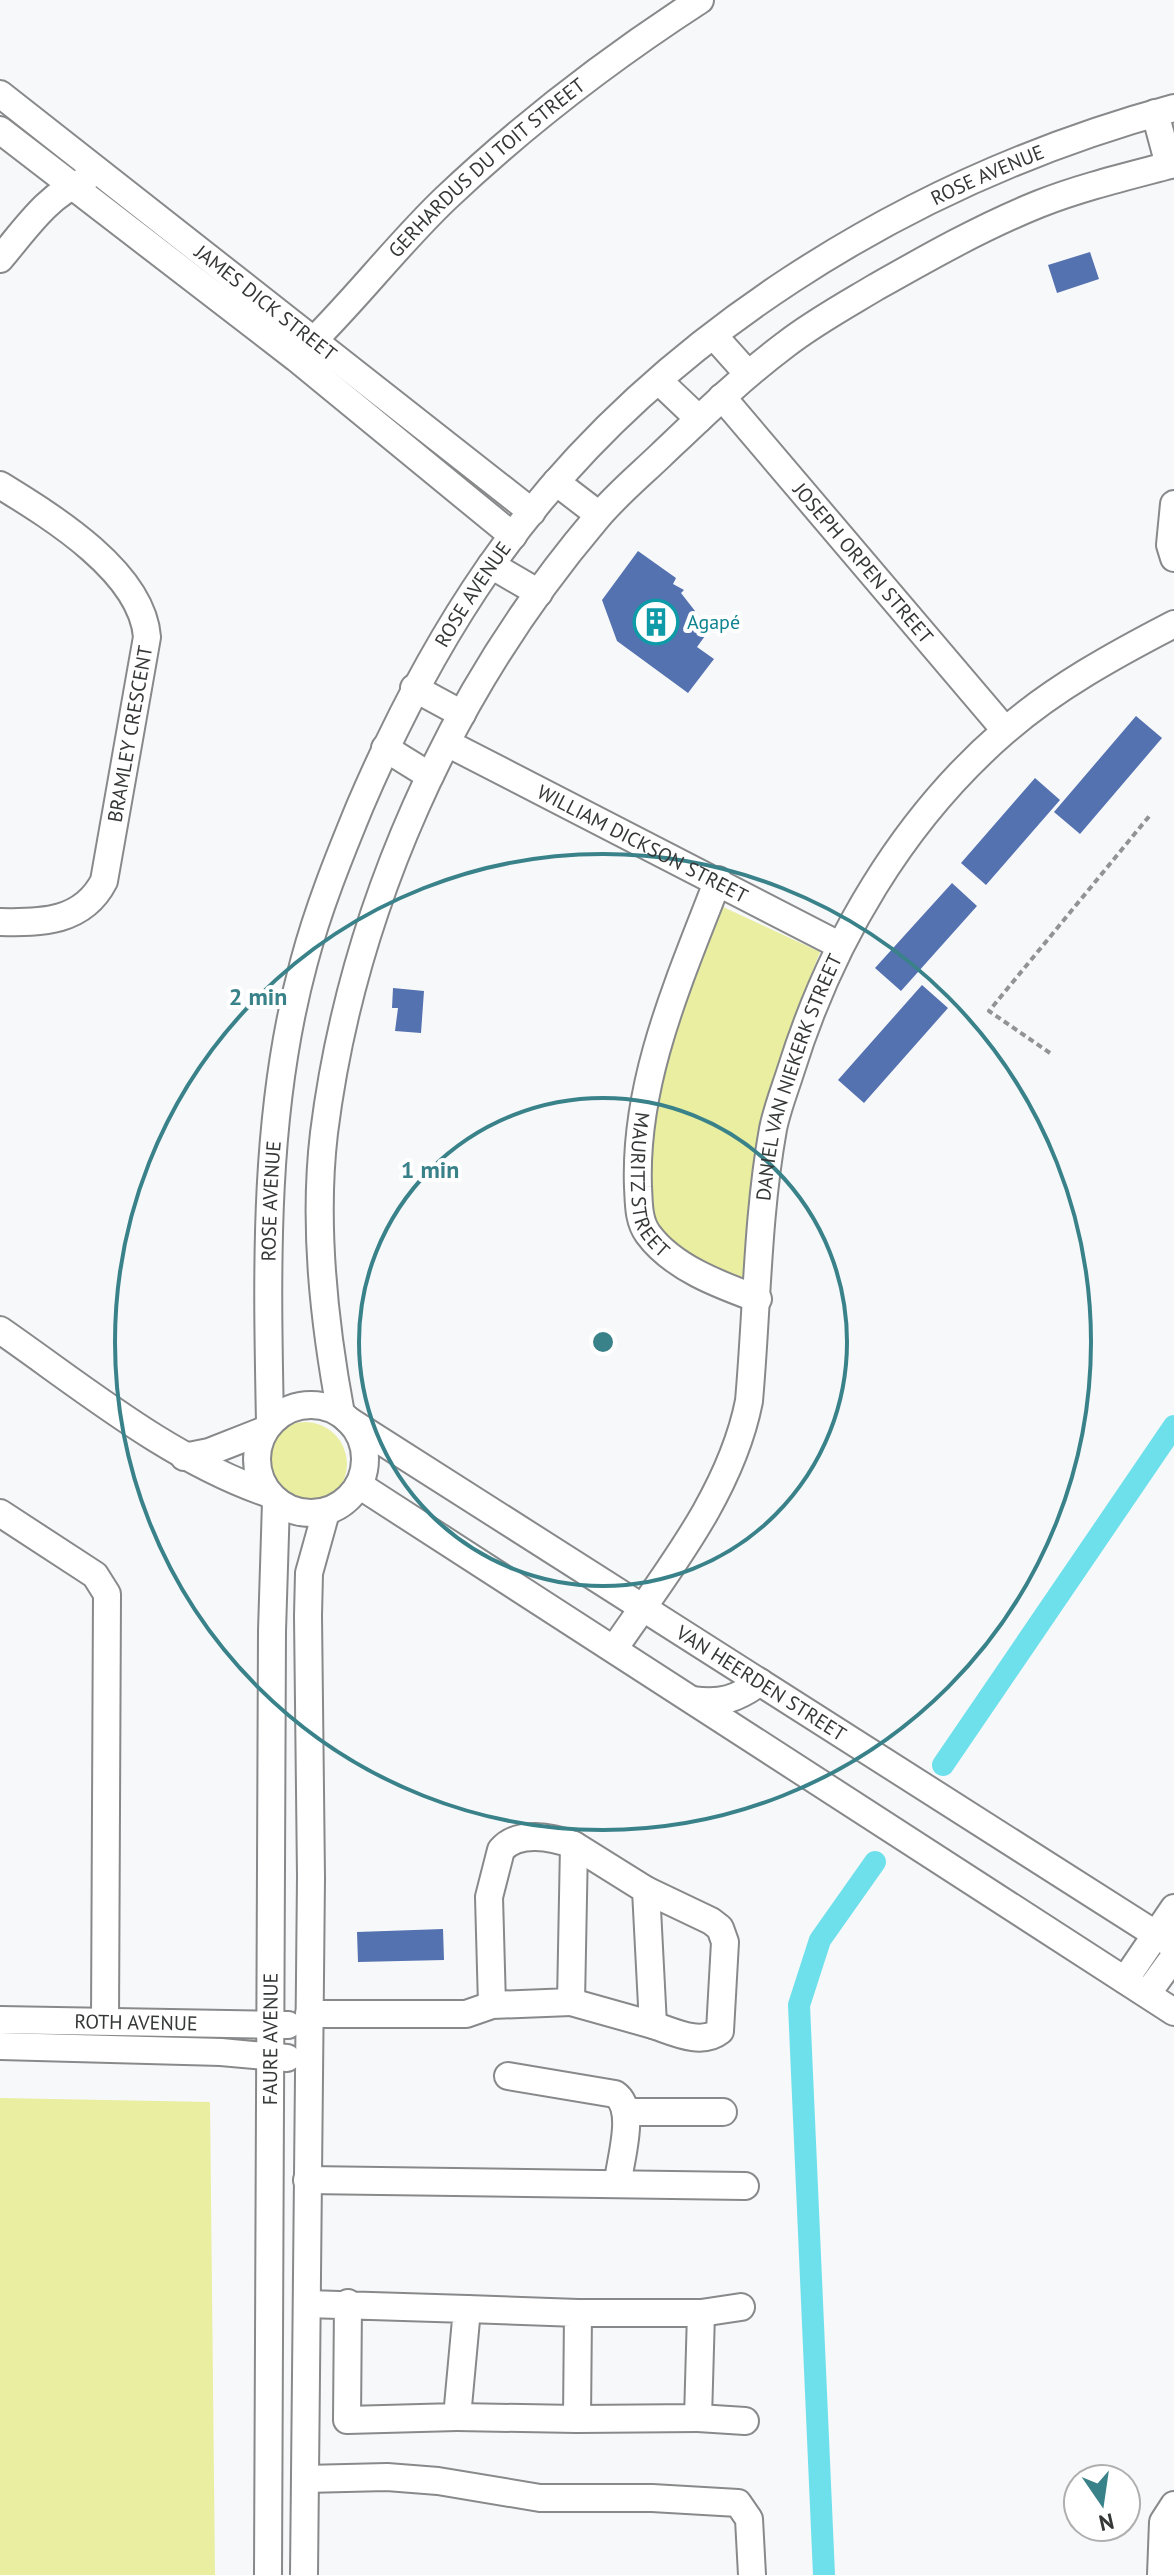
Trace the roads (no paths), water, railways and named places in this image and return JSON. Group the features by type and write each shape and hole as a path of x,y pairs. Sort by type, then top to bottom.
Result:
{"street":[{"name":"GERHARDUS DU TOIT STREET","path":"296,358 392,252 504,145 577,85 700,0"},
{"name":"JAMES DICK STREET","path":"0,94 316,339 532,512"},
{"path":"344,1417 323,1303 324,1137 338,1054 359,963 379,898 430,776 462,714 539,593 599,515 748,374 788,342 940,251 1038,205 1172,164 1165,111"},
{"name":"ROSE AVENUE","path":"267,1426 268,1205 289,1037 303,963 335,866 385,748 414,688 491,565 556,482 659,381 714,336 834,253 942,196 1089,133 1165,111"},
{"name":"JAMES DICK STREET","path":"0,130 296,358 513,536"},
{"path":"0,259 38,215 71,186 102,175"},
{"path":"714,336 748,374"},
{"path":"659,381 699,419"},
{"name":"JOSEPH ORPEN STREET","path":"722,397 1005,730"},
{"path":"556,482 599,515"},
{"name":"BRAMLEY CRESCENT","path":"0,485 110,565 140,605 147,637 104,881 95,898 81,909 53,920 0,922"},
{"path":"1174,504 1170,545 1174,558"},
{"path":"491,565 539,593"},
{"name":"DANIEL VAN NIEKERK STREET","path":"614,1649 712,1499 743,1431 773,1127 797,1050 839,945 895,853 936,802 1005,730 1098,666 1174,624"},
{"path":"414,688 462,714"},
{"name":"WILLIAM DICKSON STREET","path":"447,743 839,945"},
{"path":"385,748 430,776"},
{"name":"MAURITZ STREET","path":"718,880 672,1001 646,1089 637,1150 639,1204 647,1233 659,1246 692,1270 758,1299"},
{"path":"0,1330 184,1457 305,1514 326,1512 347,1500 359,1485 365,1458 357,1430 344,1417 312,1405 282,1413 267,1426 209,1452 184,1457"},
{"name":"VAN HEERDEN STREET","path":"344,1417 1166,1940"},
{"path":"267,1426 256,1461 272,1497"},
{"path":"359,1485 1174,2012"},
{"name":"FAURE AVENUE","path":"268,2575 274,1786 272,1497"},
{"name":"FAURE AVENUE","path":"304,2575 311,1778 309,1573 326,1512"},
{"path":"0,1513 95,1575 107,1594 105,2021"},
{"path":"693,1700 716,1703 738,1697 760,1682"},
{"path":"274,1786 311,1778"},
{"path":"492,2005 489,1897 501,1850 520,1838 552,1839 574,1845 646,1890 653,2025"},
{"path":"571,2002 574,1845"},
{"name":"ROTH AVENUE","path":"0,2020 271,2023 466,2014 492,2005 571,2002 706,2039 720,2031 725,1942 720,1928 646,1890"},
{"path":"1136,1987 1166,1940 1174,1908"},
{"path":"1136,1987 1174,1957"},
{"name":"ROTH AVENUE","path":"0,2046 221,2052 270,2058 307,2058"},
{"path":"508,2076 615,2094 624,2103 626,2112 618,2182"},
{"path":"626,2112 723,2112"},
{"path":"307,2180 745,2186"},
{"path":"347,2420 348,2303"},
{"path":"307,2304 578,2313 701,2313 741,2307"},
{"path":"457,2417 467,2309"},
{"path":"577,2419 578,2313"},
{"path":"698,2418 701,2313"},
{"path":"307,2420 457,2417 745,2421"},
{"path":"305,2479 387,2477 438,2481 540,2498 652,2498 738,2503 749,2519 752,2575"},
{"path":"1161,2575 1163,2522 1174,2505"}],"waterway":[{"path":"943,1765 1174,1426"},
{"path":"824,2575 799,2005 820,1940 875,1862"}],"place":[{"name":"Agapé","path":"656,622"}]}
